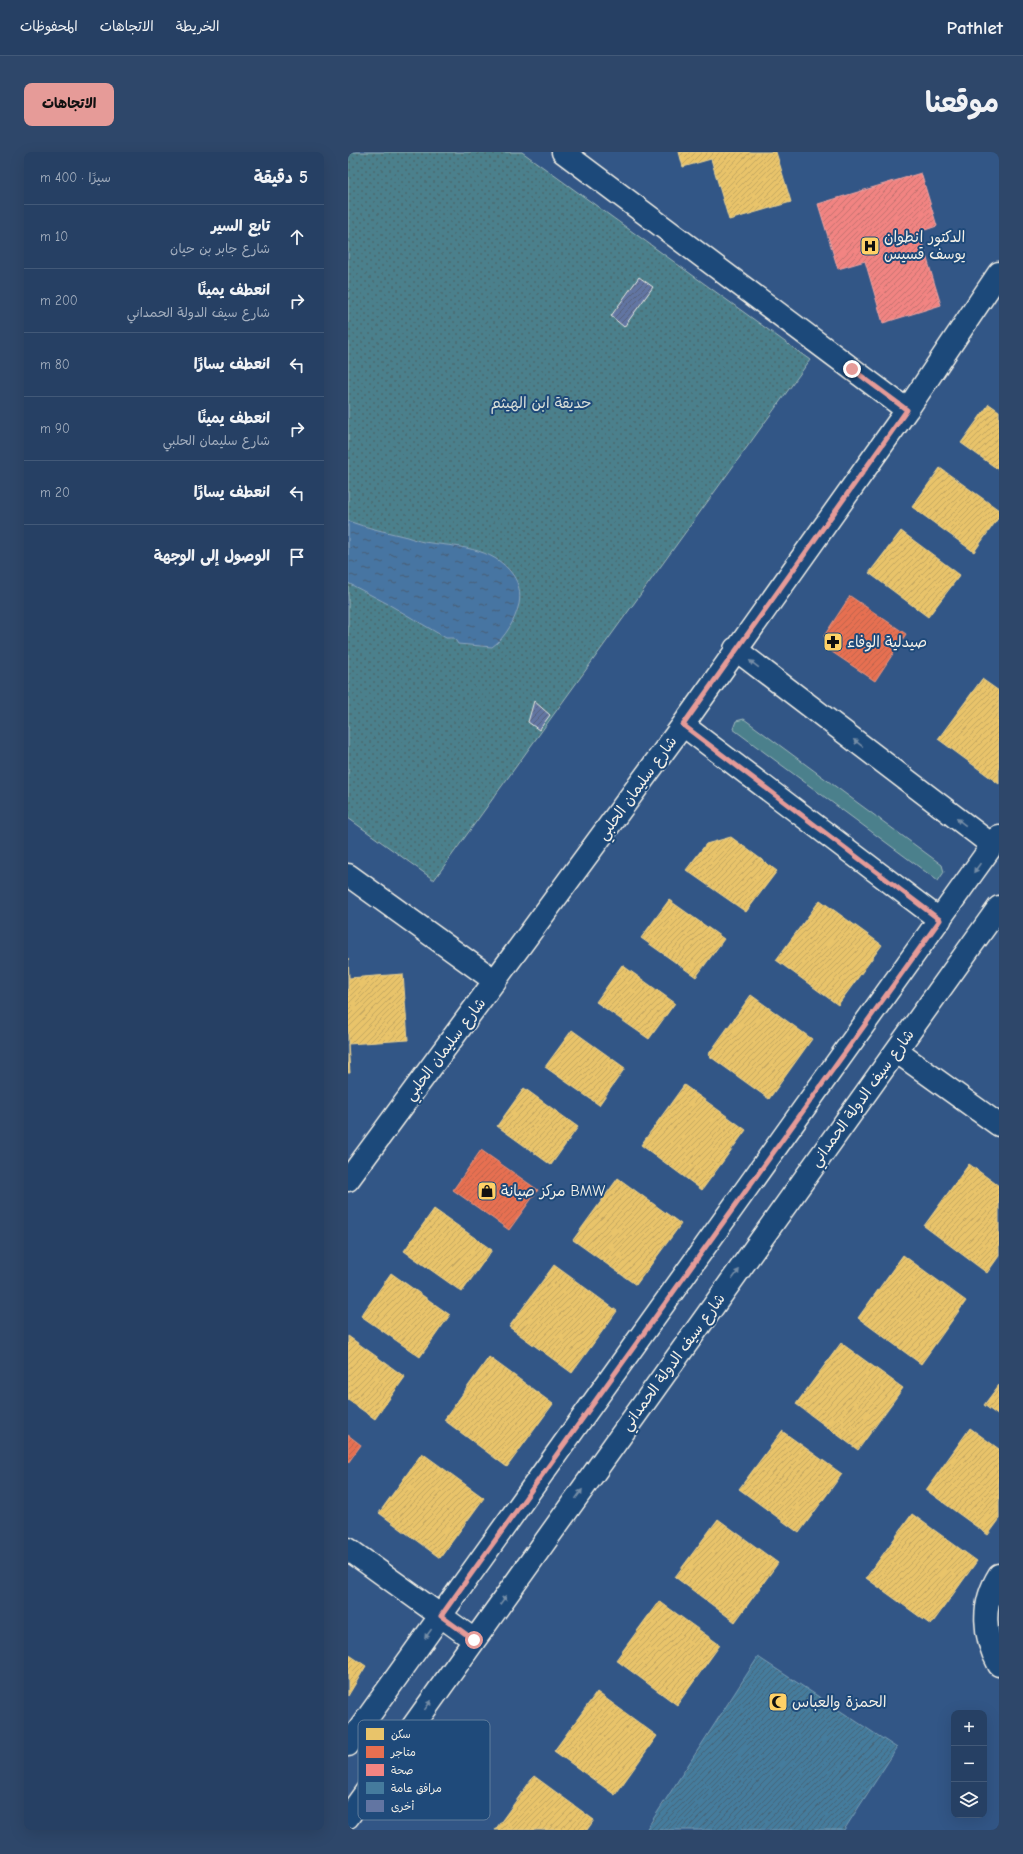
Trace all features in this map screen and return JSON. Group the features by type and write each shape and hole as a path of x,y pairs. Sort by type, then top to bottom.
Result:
{"street":[{"path":"563,152 907,410"},
{"name":"شارع سليمان الحلبي","path":"348,1180 683,725 735,649 907,410 999,272"},
{"path":"366,1720 996,841 735,649"},
{"path":"683,725 940,920"},
{"path":"348,875 495,981"},
{"name":"شارع سيف الدولة الحمداني","path":"417,1720 999,907"},
{"path":"896,1051 999,1125"},
{"path":"348,1549 474,1640"},
{"path":"999,1576 989,1597 986,1625 992,1653 999,1665"},
{"path":"348,1745 358,1731"},
{"name":"شارع سيف الدولة الحمداني","path":"348,1817 358,1803"}],"green space":[{"name":"حديقة ابن الهيثم","path":"348,152 522,152 810,360 434,880 348,818"},
{"path":"744,719 942,865 944,872 938,881 733,729 736,721"}],"water":[{"path":"348,521 422,542 461,547 484,553 505,565 517,582 520,592 520,600 517,610 506,633 492,647 458,644 454,638 446,638 388,604 348,583"}],"building: سكن":[{"path":"679,152 776,152 791,202 729,220 711,159 683,167"},
{"path":"989,404 999,411 999,470 961,443"},
{"path":"940,468 999,510 999,517 974,552 912,507"},
{"path":"901,531 960,575 928,617 869,573"},
{"path":"982,679 999,691 999,784 938,739"},
{"path":"731,837 777,871 746,912 686,870 706,844"},
{"path":"669,900 724,939 696,977 641,938"},
{"path":"820,900 882,945 838,1005 776,960"},
{"path":"348,958 349,978 403,974 408,1040 348,1044"},
{"path":"622,965 675,1003 649,1039 596,1002"},
{"path":"751,995 812,1039 769,1099 708,1055"},
{"path":"572,1030 625,1068 599,1105 545,1067"},
{"path":"348,1044 350,1073 348,1073"},
{"path":"684,1085 746,1130 702,1190 641,1145"},
{"path":"524,1088 578,1127 551,1165 497,1126"},
{"path":"969,1164 999,1186 999,1256 987,1273 924,1226"},
{"path":"618,1178 681,1224 636,1285 573,1240"},
{"path":"434,1209 492,1250 462,1292 404,1251"},
{"path":"903,1255 966,1301 921,1364 858,1318"},
{"path":"554,1265 617,1311 572,1373 509,1327"},
{"path":"391,1273 450,1315 420,1357 361,1316"},
{"path":"348,1336 405,1377 375,1419 348,1400"},
{"path":"841,1343 903,1388 858,1450 796,1404"},
{"path":"489,1357 553,1404 507,1467 444,1420"},
{"path":"999,1385 999,1416 984,1405"},
{"path":"970,1428 999,1449 999,1520 988,1535 926,1490"},
{"path":"782,1431 842,1474 799,1533 739,1489"},
{"path":"422,1453 484,1498 440,1558 379,1513"},
{"path":"912,1514 977,1561 931,1625 866,1578"},
{"path":"718,1519 778,1563 735,1622 675,1577"},
{"path":"659,1601 720,1645 677,1705 616,1660"},
{"path":"348,1654 366,1666 348,1696"},
{"path":"597,1692 657,1736 615,1795 554,1751"},
{"path":"534,1776 594,1820 587,1830 495,1830"}],"building: متاجر":[{"path":"850,596 906,634 875,681 829,650 824,636"},
{"path":"481,1150 538,1190 509,1230 453,1190"},
{"path":"348,1435 361,1445 348,1463"}],"building: صحة":[{"path":"921,173 937,226 919,232 941,305 883,323 865,261 838,269 818,204"}],"building: مرافق عامة":[{"name":"الحمزة والعباس","path":"758,1657 897,1748 844,1830 646,1830"}],"building: أخرى":[{"path":"639,277 653,287 624,327 611,316"},
{"path":"534,701 550,715 539,730 528,722"}],"place":[{"name":"الدكتور انطوان يوسف قسيس","path":"870,246"},
{"name":"صيدلية الوفاء","path":"833,642"},
{"name":"مركز صيانة BMW","path":"487,1191"},
{"name":"الحمزة والعباس","path":"778,1702"}],"route":[{"path":"474,1640 441,1616 940,920 683,725 735,649 907,410 852,369"}]}
